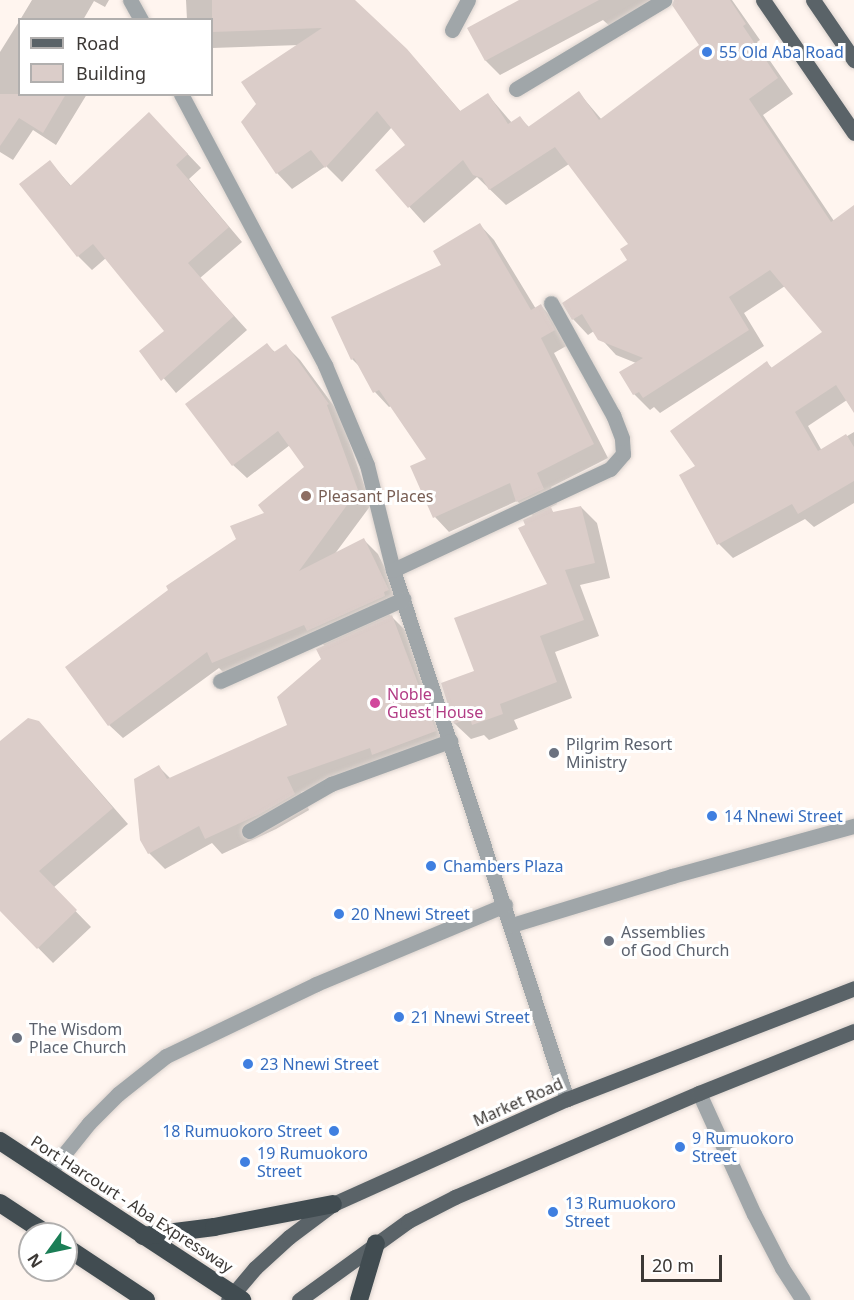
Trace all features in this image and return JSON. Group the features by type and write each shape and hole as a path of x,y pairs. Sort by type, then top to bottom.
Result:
{"highway":[{"name":"Port Harcourt - Aba Expressway","path":"0,1141 234,1298"},
{"path":"0,1203 29,1222"},
{"path":"143,1236 214,1227 333,1204"},
{"path":"359,1300 376,1243"},
{"path":"78,1254 147,1300"}],"main road":[{"path":"763,0 854,133"},
{"path":"813,0 854,60"},
{"name":"Market Road","path":"234,1298 255,1268 280,1245 333,1204 567,1099 854,988"},
{"path":"298,1300 408,1221 455,1197 699,1093 854,1032"}],"street":[{"path":"130,0 140,18"},
{"path":"452,30 468,0"},
{"path":"516,89 664,0"},
{"path":"182,96 325,364 367,465 393,570 512,925 567,1099"},
{"path":"393,570 610,468 622,454 622,438 613,416 551,303"},
{"path":"220,681 403,599"},
{"path":"249,831 331,784 450,741"},
{"path":"512,925 672,876 854,826"},
{"path":"48,1173 89,1123 118,1094 166,1056 316,984 505,904"},
{"path":"699,1093 754,1214 782,1268 803,1300"}],"building":[{"path":"212,0 355,0 407,49 460,111 488,93 508,124 520,116 528,127 579,91 599,120 699,45 672,5 674,0 730,0 746,24 743,26 778,78 749,99 831,222 854,205 854,413 836,385 795,412 818,451 846,434 854,447 854,481 798,514 792,504 717,545 679,475 695,466 670,431 767,361 771,368 822,332 770,270 729,297 749,330 643,398 639,392 633,395 619,372 643,358 598,340 582,314 572,320 562,303 627,260 620,249 628,244 555,147 489,190 482,178 473,175 463,160 408,208 375,170 405,145 377,111 325,168 311,150 276,174 241,122 256,104 241,82 322,28 213,32"},
{"path":"519,0 599,0 485,61 467,28"},
{"path":"0,94 65,96 43,133 19,118 0,146"},
{"path":"149,112 188,154 176,165 229,227 188,263 234,316 161,381 139,351 164,331 93,244 77,257 19,184 50,160 70,186"},
{"path":"480,223 531,310 541,304 555,330 541,338 594,444 537,473 544,489 516,502 510,483 433,518 410,466 426,459 379,390 373,393 354,358 351,360 331,317 441,265 433,251"},
{"path":"267,343 274,352 286,344 329,404 327,405 358,490 299,571 364,538 389,590 384,592 385,596 307,631 304,625 212,663 207,652 108,726 65,667 168,590 166,586 236,539 230,526 264,513 258,505 304,467 278,431 232,466 185,404"},
{"path":"581,506 595,563 565,570 584,620 540,636 557,682 500,704 503,714 472,725 470,718 454,724 441,683 474,671 454,618 547,584 518,528 525,525 523,520 551,507 553,512"},
{"path":"392,615 436,731 372,755 370,748 287,777 295,794 260,814 205,839 199,826 148,854 140,840 134,779 159,765 167,779 287,725 277,697 321,659 316,649"},
{"path":"28,718 39,721 113,808 39,871 77,910 37,949 0,911 0,741"}],"place":[{"name":"55 Old Aba Road","path":"707,52"},
{"name":"Pleasant Places","path":"306,496"},
{"name":"Noble Guest House","path":"375,703"},
{"name":"Pilgrim Resort Ministry","path":"554,753"},
{"name":"14 Nnewi Street","path":"712,816"},
{"name":"Chambers Plaza","path":"431,866"},
{"name":"20 Nnewi Street","path":"339,914"},
{"name":"Assemblies of God Church","path":"609,941"},
{"name":"21 Nnewi Street","path":"399,1017"},
{"name":"The Wisdom Place Church","path":"17,1038"},
{"name":"23 Nnewi Street","path":"248,1064"},
{"name":"18 Rumuokoro Street","path":"334,1131"},
{"name":"9 Rumuokoro Street","path":"680,1147"},
{"name":"19 Rumuokoro Street","path":"245,1162"},
{"name":"13 Rumuokoro Street","path":"553,1212"}]}
